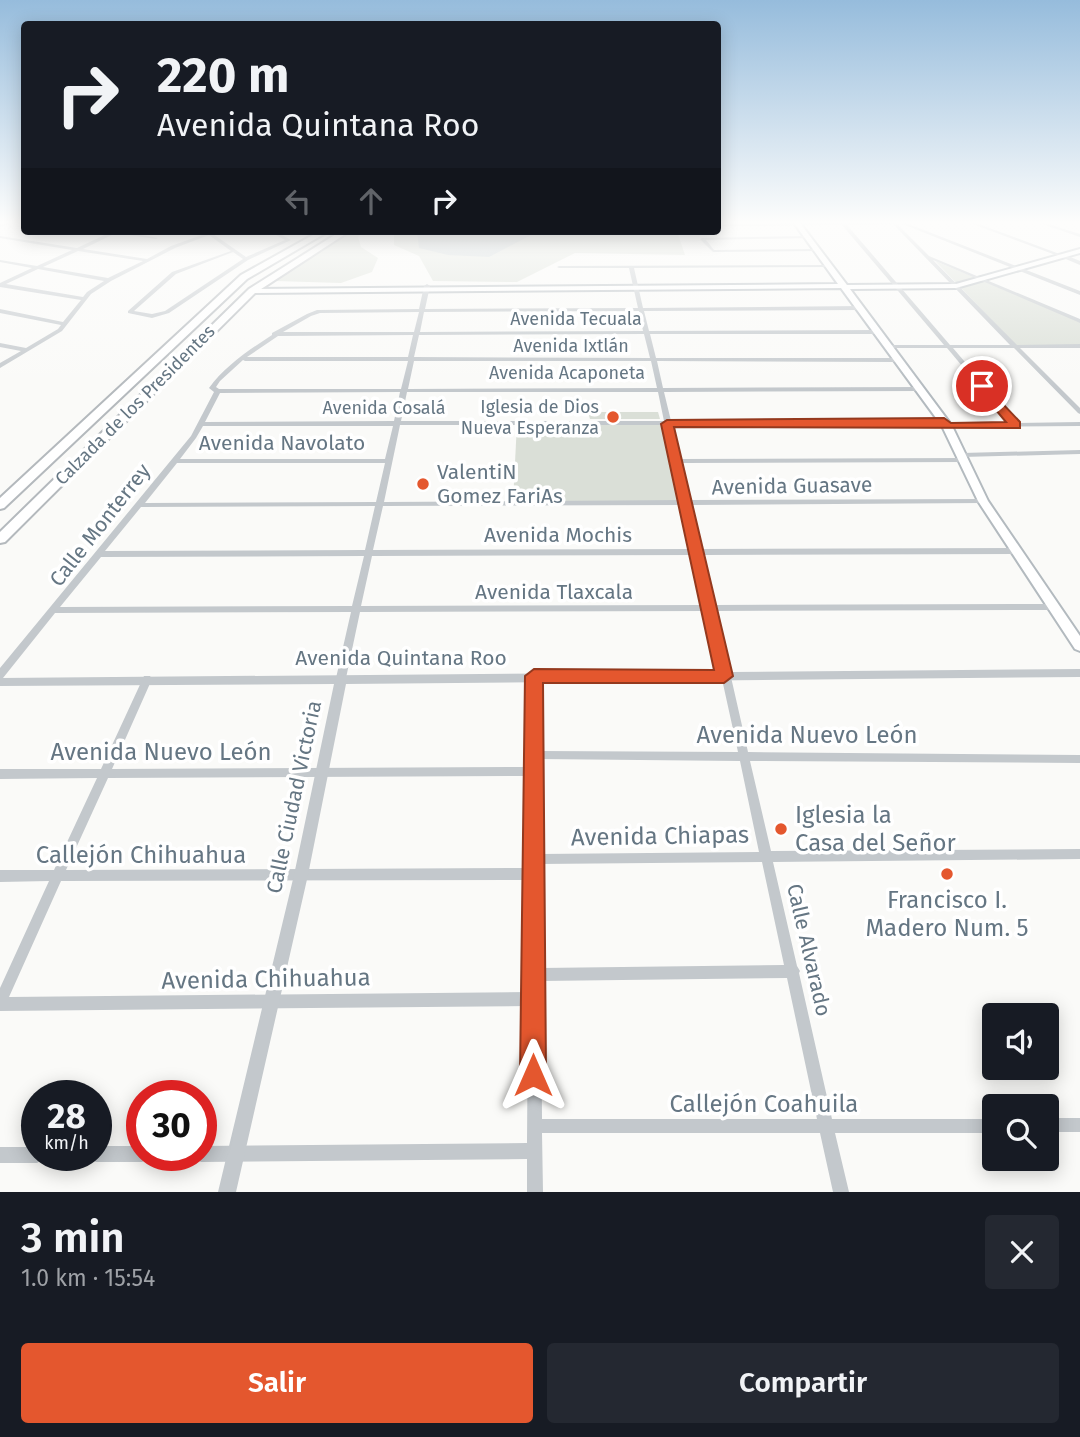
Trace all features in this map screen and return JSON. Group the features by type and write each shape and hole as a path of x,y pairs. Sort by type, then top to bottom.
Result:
{"highway":[{"name":"Calzada de los Presidentes","path":"0,505 243,279"},
{"name":"Calzada de los Presidentes","path":"0,539 213,328 269,279"},
{"path":"192,325 213,328"}],"main road":[{"path":"272,279 276,283 285,285 427,287 898,287 956,286 982,279"},
{"path":"838,279 946,424 983,501 1080,646"},
{"path":"252,291 427,287"}],"street":[{"path":"100,279 108,280"},
{"path":"0,366 66,324 84,299 111,279"},
{"path":"167,279 130,310 131,313 158,315 215,279"},
{"name":"Calle Alvarado","path":"633,279 688,505 709,609 841,1192"},
{"path":"891,279 1015,425"},
{"path":"949,279 1080,412"},
{"path":"982,279 1080,321"},
{"path":"1043,279 1080,293"},
{"path":"1,285 84,299"},
{"name":"Calle Ciudad Victoria","path":"227,1192 300,875 320,772 427,287"},
{"name":"Calle Monterrey","path":"0,678 202,424 216,391 212,387 219,378 274,334 309,313 335,310 860,308"},
{"path":"0,311 66,324"},
{"name":"Avenida Tecuala","path":"274,334 878,332"},
{"path":"0,345 28,350"},
{"path":"889,346 1080,346"},
{"name":"Avenida Ixtlán","path":"244,359 898,359"},
{"name":"Avenida Acaponeta","path":"216,391 921,389"},
{"name":"Avenida Cosalá","path":"202,424 1080,424"},
{"path":"677,461 963,458 1080,452"},
{"name":"Avenida Navolato","path":"174,461 389,461"},
{"name":"Avenida Guasave","path":"139,505 688,505 983,501"},
{"name":"Avenida Mochis","path":"100,554 1016,551"},
{"name":"Avenida Tlaxcala","path":"54,610 1054,607"},
{"name":"Avenida Quintana Roo","path":"0,678 147,680 1080,673"},
{"path":"534,676 534,1192"},
{"path":"0,1004 147,680"},
{"name":"Avenida Nuevo León","path":"533,755 1080,759"},
{"name":"Avenida Nuevo León","path":"0,774 533,771"},
{"name":"Avenida Chiapas","path":"534,859 1080,854"},
{"name":"Callejón Chihuahua","path":"0,876 534,874"},
{"path":"533,975 793,971"},
{"name":"Avenida Chihuahua","path":"0,1004 533,999"},
{"path":"1059,1125 1080,1125"},
{"name":"Callejón Coahuila","path":"534,1126 982,1126"},
{"path":"217,1154 534,1151"},
{"path":"0,1155 21,1155"}],"shaded area":[{"path":"279,279 353,279 341,283 275,281"},
{"path":"432,279 524,279 517,282 433,281"},
{"path":"952,279 974,279 958,285"},
{"path":"985,281 1080,322 1080,345 1017,346 961,288"},
{"path":"588,412 658,412 660,419 590,419"},
{"path":"667,422 686,503 513,502 517,423"}],"place":[{"name":"Iglesia de Dios Nueva Esperanza","path":"613,417"},
{"name":"ValentiN Gomez FariAs","path":"423,484"},
{"name":"Iglesia la Casa del Señor","path":"781,829"},
{"name":"Francisco I. Madero Num. 5","path":"947,874"}],"route":[{"path":"533,1075 534,676 724,676 688,505 667,424 944,422 947,426 1015,425 982,386"}]}
